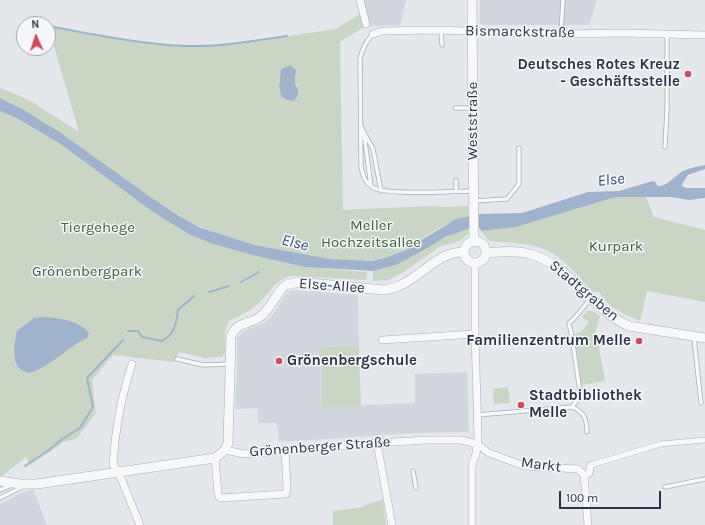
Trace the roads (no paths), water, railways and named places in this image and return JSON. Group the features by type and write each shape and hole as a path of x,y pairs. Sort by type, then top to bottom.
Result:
{"street":[{"path":"360,0 366,24"},
{"name":"Weststraße","path":"472,0 474,237"},
{"name":"Bismarckstraße","path":"373,34 383,31 441,30 705,35"},
{"path":"474,237 484,246 486,253 482,261 475,263 469,261 464,252 466,246 474,237"},
{"name":"Else-Allee","path":"225,450 228,443 231,336 233,330 262,316 282,288 286,285 298,282 384,290 392,289 411,280 446,255 464,252"},
{"name":"Stadtgraben","path":"486,253 520,252 543,258 555,265 572,279 613,318 629,326 705,338"},
{"path":"472,525 472,465 476,454 477,444 475,263"},
{"path":"382,340 475,334"},
{"path":"132,364 124,386 115,437 113,465 118,471 140,525"},
{"name":"Grönenberger Straße","path":"225,450 244,454 285,449 427,440 461,440 477,444"},
{"path":"588,525 584,475 589,473 591,465 661,444 705,440"},
{"path":"377,443 392,525"},
{"name":"Markt","path":"477,444 489,453 526,466 578,469 584,475"},
{"path":"215,458 218,494 220,498 286,494 285,449"},
{"path":"0,481 37,484 215,458 225,450"}],"lane":[{"path":"561,33 563,0"},
{"path":"441,30 442,45"},
{"path":"373,34 361,51 360,59 360,126 362,175 364,180 372,187 380,191 473,191"},
{"path":"665,147 667,109 667,34"},
{"path":"455,108 473,108"},
{"path":"360,126 373,149 380,191"},
{"path":"364,133 372,187"},
{"path":"473,201 507,199 519,184 519,148"},
{"path":"456,180 456,191"},
{"path":"572,407 580,392 569,323 591,298"},
{"path":"694,337 693,342 701,403"},
{"path":"177,359 203,365 231,364"},
{"path":"477,415 572,407 585,416 587,422 587,432"},
{"path":"578,469 591,465"},
{"path":"413,471 416,488"},
{"path":"665,488 705,479"},
{"path":"0,490 15,483"},
{"path":"0,498 27,484"}],"water":[{"path":"290,65 296,70 295,83 298,94 294,101 287,100 281,96 279,86 281,70"},
{"path":"0,98 24,110 61,133 149,196 179,216 201,228 254,245 329,259 372,261 388,257 405,250 456,219 479,214 522,213 588,192 619,191 653,181 658,186 661,186 685,170 705,165 705,169 688,175 682,186 686,188 705,188 705,198 689,200 671,197 618,197 516,227 481,231 480,228 468,229 445,237 396,265 373,271 305,267 213,244 190,235 153,212 59,143 18,119 0,111"},
{"path":"43,317 74,322 89,333 87,338 45,366 29,373 20,369 15,361 14,350 17,331 34,318"}],"waterway":[{"path":"56,27 133,41 184,46 223,45 287,36"},
{"path":"241,282 259,272"},
{"path":"209,292 229,286"},
{"path":"128,331 138,331 142,337 162,341 172,332 178,310 194,296"},
{"path":"25,466 80,428 93,407 87,378 123,340"}],"place":[{"name":"Deutsches Rotes Kreuz - Geschäftsstelle","path":"688,74"},
{"name":"Familienzentrum Melle","path":"639,341"},
{"name":"Grönenbergschule","path":"279,361"},
{"name":"Stadtbibliothek Melle","path":"521,405"}],"water label":[{"name":"Else","path":"611,180"},
{"name":"Else","path":"295,243"}],"park label":[{"name":"Tiergehege","path":"98,228"},
{"name":"Meller Hochzeitsallee","path":"371,234"},
{"name":"Kurpark","path":"616,247"},
{"name":"Grönenbergpark","path":"87,272"}]}
